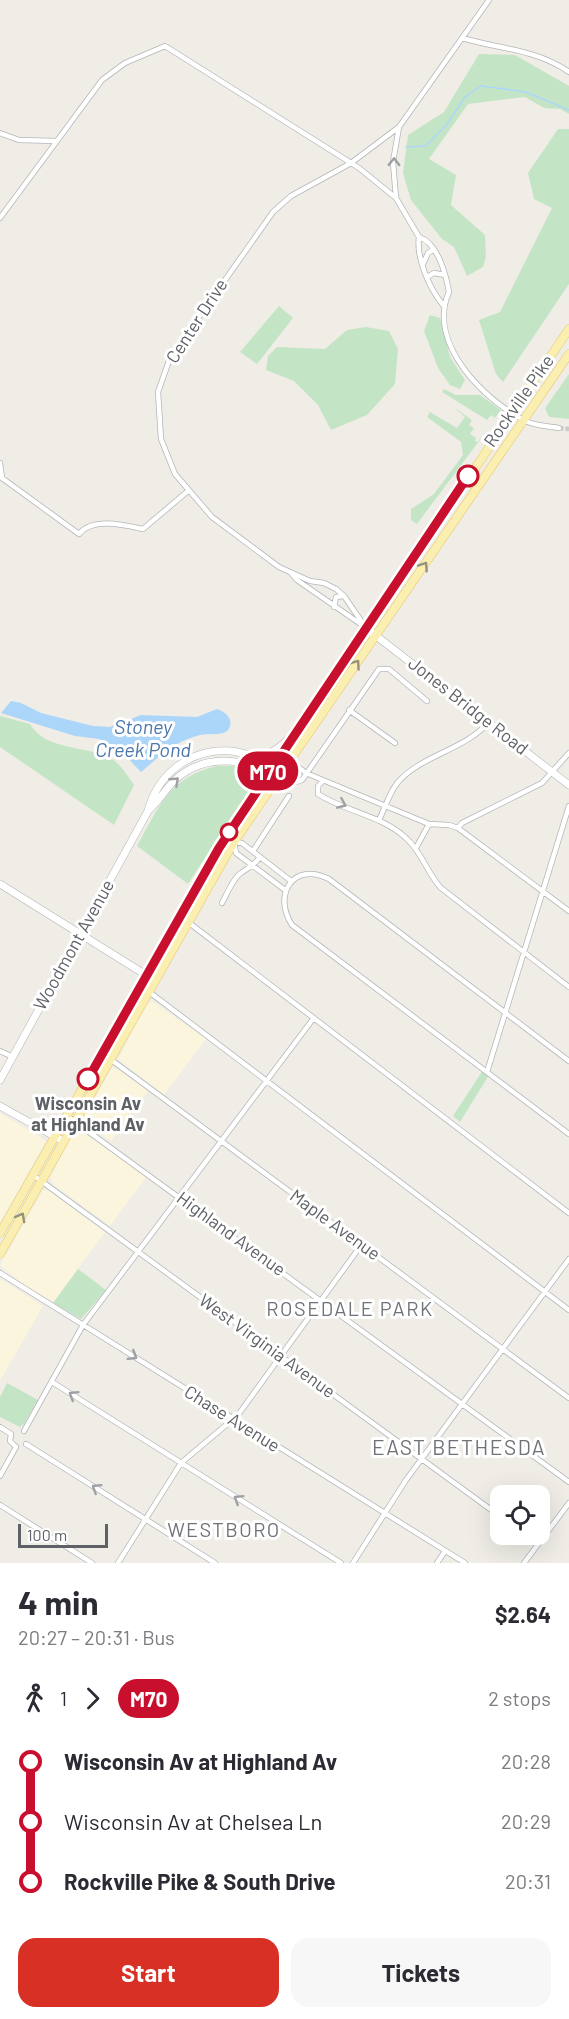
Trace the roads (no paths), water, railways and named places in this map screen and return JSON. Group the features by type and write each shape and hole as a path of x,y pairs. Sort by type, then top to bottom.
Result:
{"main road":[{"name":"Rockville Pike","path":"0,1233 226,837 268,771 569,329"},
{"name":"Rockville Pike","path":"0,1254 234,842 569,354"},
{"path":"226,837 234,842"},
{"path":"179,916 188,922"}],"street":[{"name":"Center Drive","path":"366,628 212,517 188,491 168,462 158,424 158,392 170,358 273,212 291,196 351,163 399,127 489,0"},
{"path":"462,38 527,52 549,60 569,72"},
{"path":"0,218 76,112 110,72 142,54 165,45 351,163 396,198 419,237 419,253 435,294 443,305 448,337 461,367 472,380 524,419 559,428"},
{"name":"Center Drive","path":"396,198 393,162 399,127"},
{"path":"0,134 19,140 57,141"},
{"path":"419,237 426,239 445,275 449,292 443,305"},
{"path":"423,264 428,253 433,250"},
{"path":"429,276 434,273 445,275"},
{"path":"0,463 2,478 80,534 94,525 128,525 143,529 188,491"},
{"name":"Center Drive","path":"292,574 310,582 324,583 344,596 366,628"},
{"path":"318,595 318,589 324,583"},
{"path":"334,607 336,597 344,596"},
{"name":"Jones Bridge Road","path":"366,628 569,785"},
{"path":"278,777 298,782 376,671 382,668 389,669 427,701"},
{"path":"349,710 395,743"},
{"path":"379,820 395,787 406,775 472,737 488,723"},
{"name":"Woodmont Avenue","path":"0,1080 148,811 156,789 173,770 184,762 217,751 263,755 276,749 295,733"},
{"path":"458,828 462,823 542,783 569,753"},
{"path":"289,760 306,773 323,781 429,824 458,828 569,911"},
{"name":"Woodmont Avenue","path":"148,811 176,779 203,764 238,761 268,771 278,777"},
{"path":"323,781 318,786 318,794 379,820 406,837 416,848 426,868 441,888 569,987"},
{"path":"253,851 289,796"},
{"path":"487,1072 569,806"},
{"path":"416,848 429,824"},
{"path":"285,890 236,853 234,842 242,843 291,881"},
{"path":"222,903 237,878 253,866 260,857"},
{"path":"569,1061 329,879 310,874 291,881 285,890 283,906 292,925 569,1134"},
{"path":"0,884 154,980"},
{"path":"188,922 569,1213"},
{"path":"148,992 569,1310"},
{"path":"24,1431 83,1325 313,1019"},
{"path":"0,1051 13,1057"},
{"name":"Maple Avenue","path":"102,1053 569,1398"},
{"path":"0,1106 63,1141"},
{"name":"Highland Avenue","path":"67,1115 569,1482"},
{"name":"West Virginia Avenue","path":"33,1174 490,1509"},
{"path":"118,1563 181,1463 233,1419 362,1244"},
{"path":"353,1563 421,1460 569,1259"},
{"name":"Chase Avenue","path":"0,1273 465,1563"},
{"path":"52,1382 341,1563"},
{"path":"0,1427 11,1434"},
{"path":"11,1434 18,1430 24,1431"},
{"path":"0,1476 16,1448 26,1444 28,1438 24,1431"},
{"path":"11,1434 10,1441 16,1448"},
{"path":"26,1444 215,1563"},
{"path":"550,1528 569,1503"},
{"path":"0,1505 92,1563"},
{"path":"524,1563 537,1545"},
{"path":"437,1563 445,1551"}],"water":[{"name":"Stoney Creek Pond","path":"11,701 21,703 41,713 93,726 110,727 141,715 197,717 217,709 226,714 231,723 226,732 200,735 175,745 141,772 121,751 99,739 75,736 1,713"}],"waterway":[{"path":"406,147 426,146 447,124 465,97 481,86 526,92 569,110"}],"tunnel":[{"path":"559,428 569,429"}],"place":[{"name":"Wisconsin Av at Highland Av","path":"88,1079"}],"district":[{"name":"ROSEDALE PARK","path":"350,1309"},
{"name":"EAST BETHESDA","path":"459,1448"},
{"name":"WESTBORO","path":"224,1530"}]}
